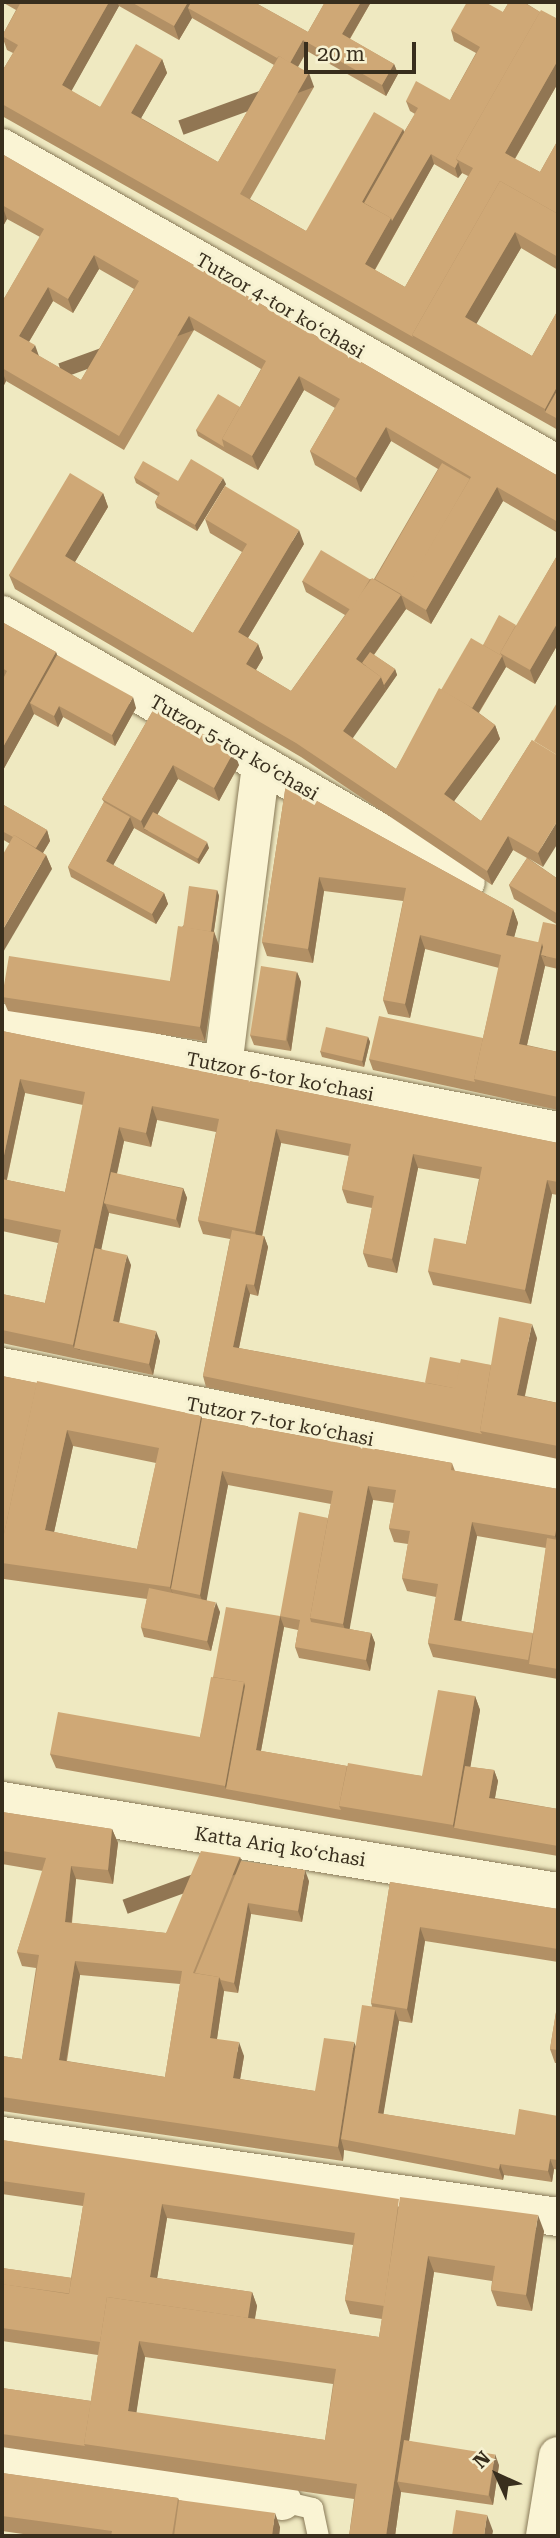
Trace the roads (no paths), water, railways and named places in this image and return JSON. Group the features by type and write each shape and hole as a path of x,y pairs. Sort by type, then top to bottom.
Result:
{"street":[{"name":"Tutzor 4-tor koʻchasi","path":"2,148 558,465"},
{"name":"Tutzor 5-tor koʻchasi","path":"2,615 466,882"},
{"path":"223,1066 261,764"},
{"name":"Tutzor 6-tor koʻchasi","path":"2,1023 558,1131"},
{"name":"Tutzor 7-tor koʻchasi","path":"2,1367 558,1477"},
{"name":"Katta Ariq koʻchasi","path":"2,1801 558,1892"},
{"path":"2,2136 558,2217"},
{"path":"545,2536 558,2456"},
{"path":"2,2462 282,2501"}],"lane":[{"path":"282,2501 312,2508 318,2536"}]}
